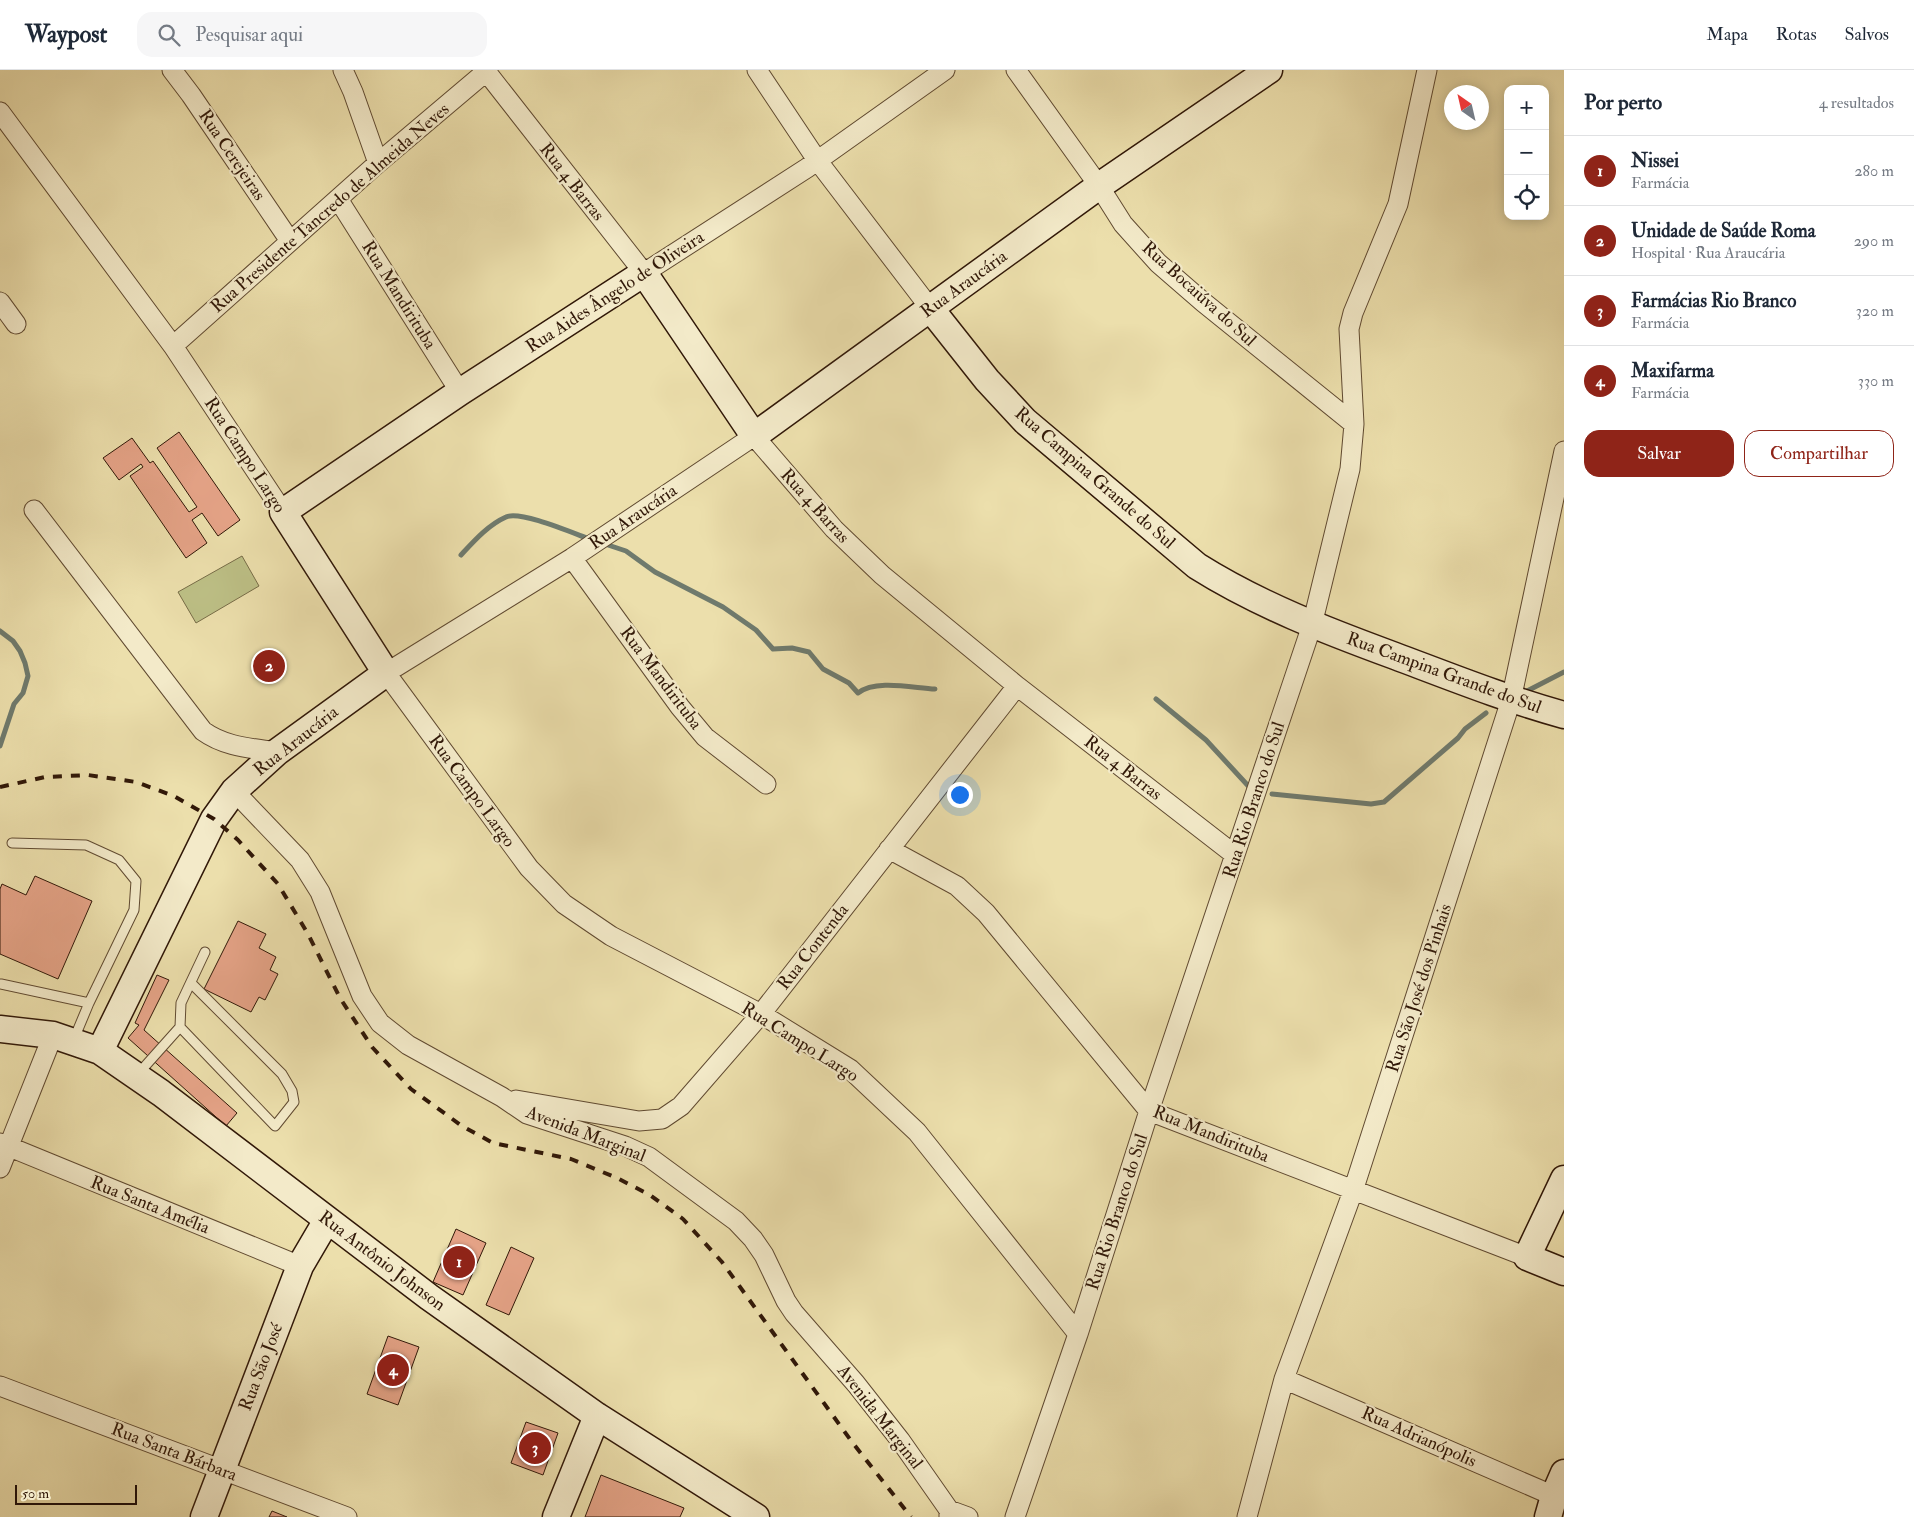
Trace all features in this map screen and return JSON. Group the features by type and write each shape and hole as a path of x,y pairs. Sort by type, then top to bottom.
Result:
{"street":[{"name":"Rua Cerejeiras","path":"172,70 290,241"},
{"path":"343,70 353,92 378,163"},
{"name":"Rua Campina Grande do Sul","path":"757,70 817,160 986,380 1025,421 1197,566 1226,585 1312,625 1512,700 1564,715"},
{"name":"Rua Aides Ângelo de Oliveira","path":"283,512 460,392 807,168 945,70"},
{"name":"Rua Bocaiúva do Sul","path":"1016,70 1099,186 1123,224 1158,263 1203,302 1354,424"},
{"name":"Rua Araucária","path":"100,1052 214,820 234,791 278,752 386,673 572,558 754,436 1099,186 1269,70"},
{"name":"Rua Rio Branco do Sul","path":"1015,1517 1078,1334 1149,1110 1312,625 1350,469 1354,424 1349,329 1353,313 1398,204 1427,70"},
{"name":"Rua Presidente Tancredo de Almeida Neves","path":"173,346 378,163 486,71"},
{"name":"Rua 4 Barras","path":"486,71 644,273 754,436 834,529 882,576 1017,686 1235,856"},
{"name":"Rua Campo Largo","path":"0,112 173,346 283,512 386,673 529,868 564,904 611,936 761,1014 850,1069 917,1132 1078,1334"},
{"name":"Rua Mandirituba","path":"338,199 460,392"},
{"path":"0,302 16,324"},
{"name":"Rua São José dos Pinhais","path":"1247,1517 1284,1378 1353,1190 1512,700 1564,451"},
{"path":"34,510 203,731 216,740 233,745 278,752"},
{"name":"Rua Mandirituba","path":"572,558 680,707 705,737 766,784"},
{"name":"Rua Contenda","path":"502,1097 639,1121 662,1119 681,1106 761,1014 1017,686"},
{"name":"Avenida Marginal","path":"234,791 300,860 320,892 362,996 380,1022 408,1045 502,1097 527,1114 625,1146 648,1157 736,1221 753,1239 764,1255 794,1314 856,1384 900,1440 949,1513"},
{"name":"Rua Mandirituba","path":"889,849 957,886 986,913 1149,1110 1564,1272"},
{"name":"Rua Antônio Johnson","path":"0,1029 63,1038 100,1052 161,1093 429,1298 597,1416 756,1517"},
{"path":"0,1168 4,1145 63,1038"},
{"name":"Rua Santa Amélia","path":"4,1145 300,1266"},
{"path":"1527,1257 1564,1179"},
{"name":"Rua São José","path":"204,1517 220,1470 300,1266 327,1220"},
{"name":"Rua Adrianópolis","path":"1284,1378 1555,1495"},
{"name":"Rua Santa Bárbara","path":"0,1386 347,1517"},
{"path":"556,1517 597,1416"},
{"path":"949,1513 968,1517"}],"lane":[{"path":"12,843 86,845 119,860 136,881 134,910 89,1003 63,1038"},
{"path":"136,1076 180,1027 181,1003 205,952"},
{"path":"180,1027 275,1126 294,1102 292,1091 282,1074 191,983"},
{"path":"1,984 89,1003"}],"green space":[{"path":"242,556 259,586 196,623 178,592"}],"building":[{"path":"179,432 240,520 218,536 202,513 192,520 207,543 186,558 130,476 143,467 141,464 119,480 103,458 132,438 150,463 153,461 189,512 197,507 157,448"},
{"path":"35,876 92,901 58,979 0,954 0,889 2,884 26,895"},
{"path":"238,921 266,934 259,948 276,957 270,970 278,974 265,1000 259,997 251,1012 204,989"},
{"path":"157,975 169,980 144,1030 237,1113 226,1126 128,1038 139,1025 135,1023"},
{"path":"456,1229 486,1243 463,1295 433,1282"},
{"path":"511,1247 534,1258 509,1315 486,1305"},
{"path":"388,1336 419,1347 398,1405 367,1394"},
{"path":"526,1422 558,1433 543,1475 511,1463"},
{"path":"601,1475 684,1508 680,1517 585,1517"},
{"path":"272,1511 287,1517 269,1517"}],"waterway":[{"path":"461,555 493,524 506,517 513,516 535,520 592,540"},
{"path":"602,543 626,551 655,572 723,607 756,630 773,649 792,648 809,652 823,669 849,683 858,693 875,686 884,685 935,689"},
{"path":"0,631 13,641 20,651 28,676 23,693 14,704 0,746"},
{"path":"1527,691 1564,672"},
{"path":"1156,699 1206,740 1252,790"},
{"path":"1272,794 1371,804 1384,802 1458,738 1465,729 1486,713"}],"railway":[{"path":"0,787 45,777 88,775 136,782 174,796 214,819 238,840 278,884 308,934 340,998 372,1047 411,1089 462,1126 493,1143 571,1159 617,1178 650,1195 683,1219 722,1262 852,1442 911,1517"}],"place":[{"name":"Unidade de Saúde Roma","path":"269,666"},
{"name":"Nissei","path":"459,1262"},
{"name":"Maxifarma","path":"393,1370"},
{"name":"Farmácias Rio Branco","path":"535,1448"}]}
